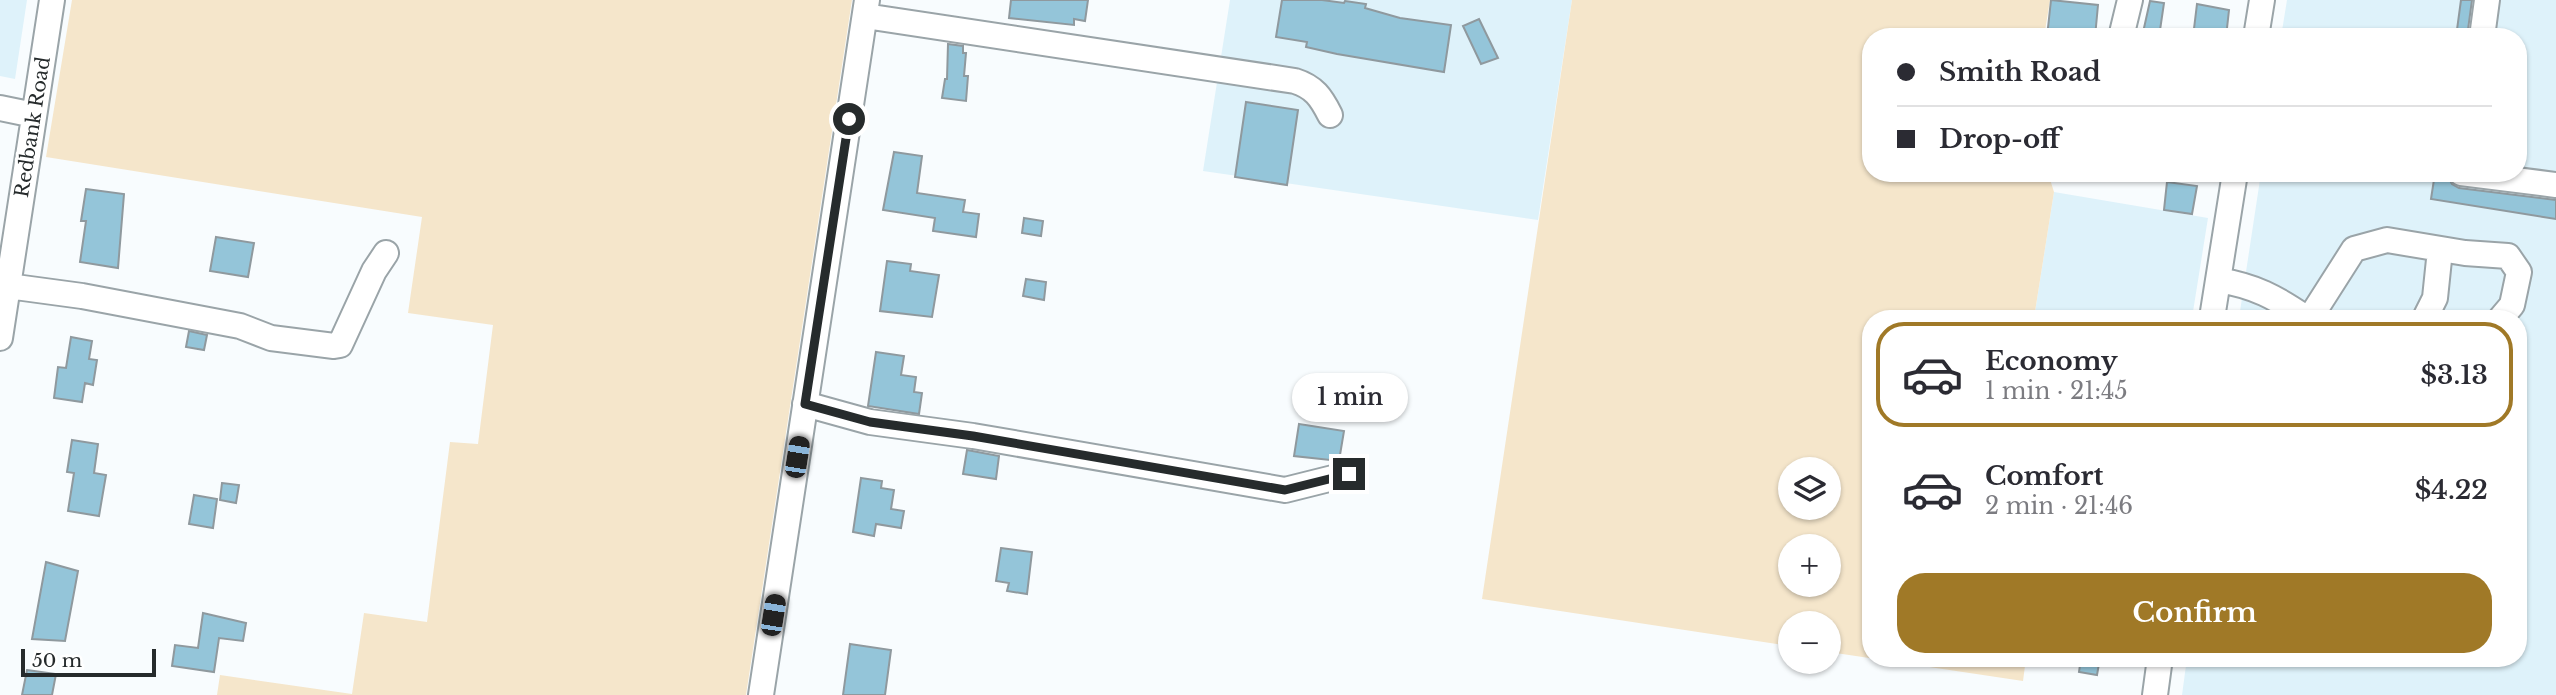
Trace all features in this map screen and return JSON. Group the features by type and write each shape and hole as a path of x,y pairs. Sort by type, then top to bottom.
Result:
{"street":[{"name":"Redbank Road","path":"0,338 52,0"},
{"path":"2123,28 2130,0"},
{"path":"2257,28 2262,0"},
{"path":"2483,28 2487,0"},
{"path":"761,695 866,8 1295,81 1311,88 1323,101 1330,115"},
{"path":"0,108 34,115"},
{"path":"2213,310 2234,182"},
{"path":"2527,182 2556,186"},
{"path":"2313,310 2354,249 2387,240 2440,250 2508,256 2519,271 2512,305 2508,310"},
{"path":"2429,310 2435,298 2440,250"},
{"path":"8,286 82,296 240,326 271,338 334,346 340,345 374,271 386,253"},
{"path":"2218,280 2257,289 2295,310"},
{"path":"805,404 870,422 973,436 1285,490 1349,474"},
{"path":"2155,695 2159,667"}],"shaded area":[{"path":"0,0 27,0 15,79 0,76"},
{"path":"72,0 852,0 746,695 217,695 220,675 352,694 364,613 427,622 450,442 478,444 493,325 408,313 422,217 46,157"},
{"path":"1230,0 1572,0 1538,220 1203,171"},
{"path":"1572,0 2050,0 2045,28 1862,28 1862,182 2051,182 2054,192 2035,310 1862,310 1862,657 1841,654 1841,611 1778,611 1778,644 1482,599"},
{"path":"2287,0 2556,0 2556,695 2182,695 2186,667 2527,667 2527,310 2240,310 2260,182 2527,182 2527,28 2282,28"},
{"path":"2054,192 2208,218 2193,310 2035,310"},
{"path":"1929,667 2025,667 2023,681"}],"building":[{"path":"1011,0 1088,0 1085,21 1074,19 1074,25 1009,18"},
{"path":"1282,0 1366,4 1365,8 1400,18 1451,25 1444,72 1337,54 1306,47 1307,42 1276,37"},
{"path":"2051,0 2098,5 2096,28 2048,28"},
{"path":"2461,0 2472,0 2468,28 2457,28"},
{"path":"2150,1 2164,3 2160,28 2144,28"},
{"path":"2197,4 2229,10 2227,28 2194,28"},
{"path":"1479,19 1498,58 1481,64 1463,26"},
{"path":"948,44 963,46 963,53 966,53 966,101 942,98 947,79"},
{"path":"1246,102 1298,110 1287,185 1235,177"},
{"path":"894,152 922,156 917,193 965,200 963,212 979,214 976,237 933,231 935,218 883,210"},
{"path":"2167,182 2197,186 2192,214 2164,210"},
{"path":"2434,182 2451,182 2459,188 2556,200 2556,219 2431,199"},
{"path":"86,189 124,194 118,268 80,262 86,221 81,221"},
{"path":"1024,218 1043,221 1041,236 1022,233"},
{"path":"216,237 254,243 248,277 210,271"},
{"path":"887,261 911,264 910,271 939,275 932,317 880,311"},
{"path":"1026,279 1046,282 1044,300 1023,296"},
{"path":"189,331 207,335 204,350 186,347"},
{"path":"71,337 92,341 89,359 97,360 93,385 85,383 82,402 54,398 58,367 66,368"},
{"path":"876,352 904,356 901,375 916,377 914,392 922,393 919,414 868,406"},
{"path":"1299,424 1344,431 1339,461 1294,456"},
{"path":"72,440 98,444 94,473 106,475 99,516 68,511 74,473 67,472"},
{"path":"967,450 999,456 996,479 963,474"},
{"path":"861,478 882,481 881,488 894,490 891,509 904,511 901,528 876,524 874,536 853,532"},
{"path":"222,483 239,485 236,503 220,500"},
{"path":"194,495 217,499 213,528 189,524"},
{"path":"1001,548 1032,552 1027,594 1007,591 1009,583 996,581"},
{"path":"46,562 78,571 65,641 32,639"},
{"path":"203,613 246,623 243,641 219,638 214,672 172,666 175,645 198,648"},
{"path":"850,644 891,650 885,695 843,695"},
{"path":"2080,667 2098,667 2097,675 2079,672"},
{"path":"27,670 56,674 52,695 22,695"}],"route":[{"path":"849,119 805,404 870,422 973,436 1285,490 1349,474"}]}
